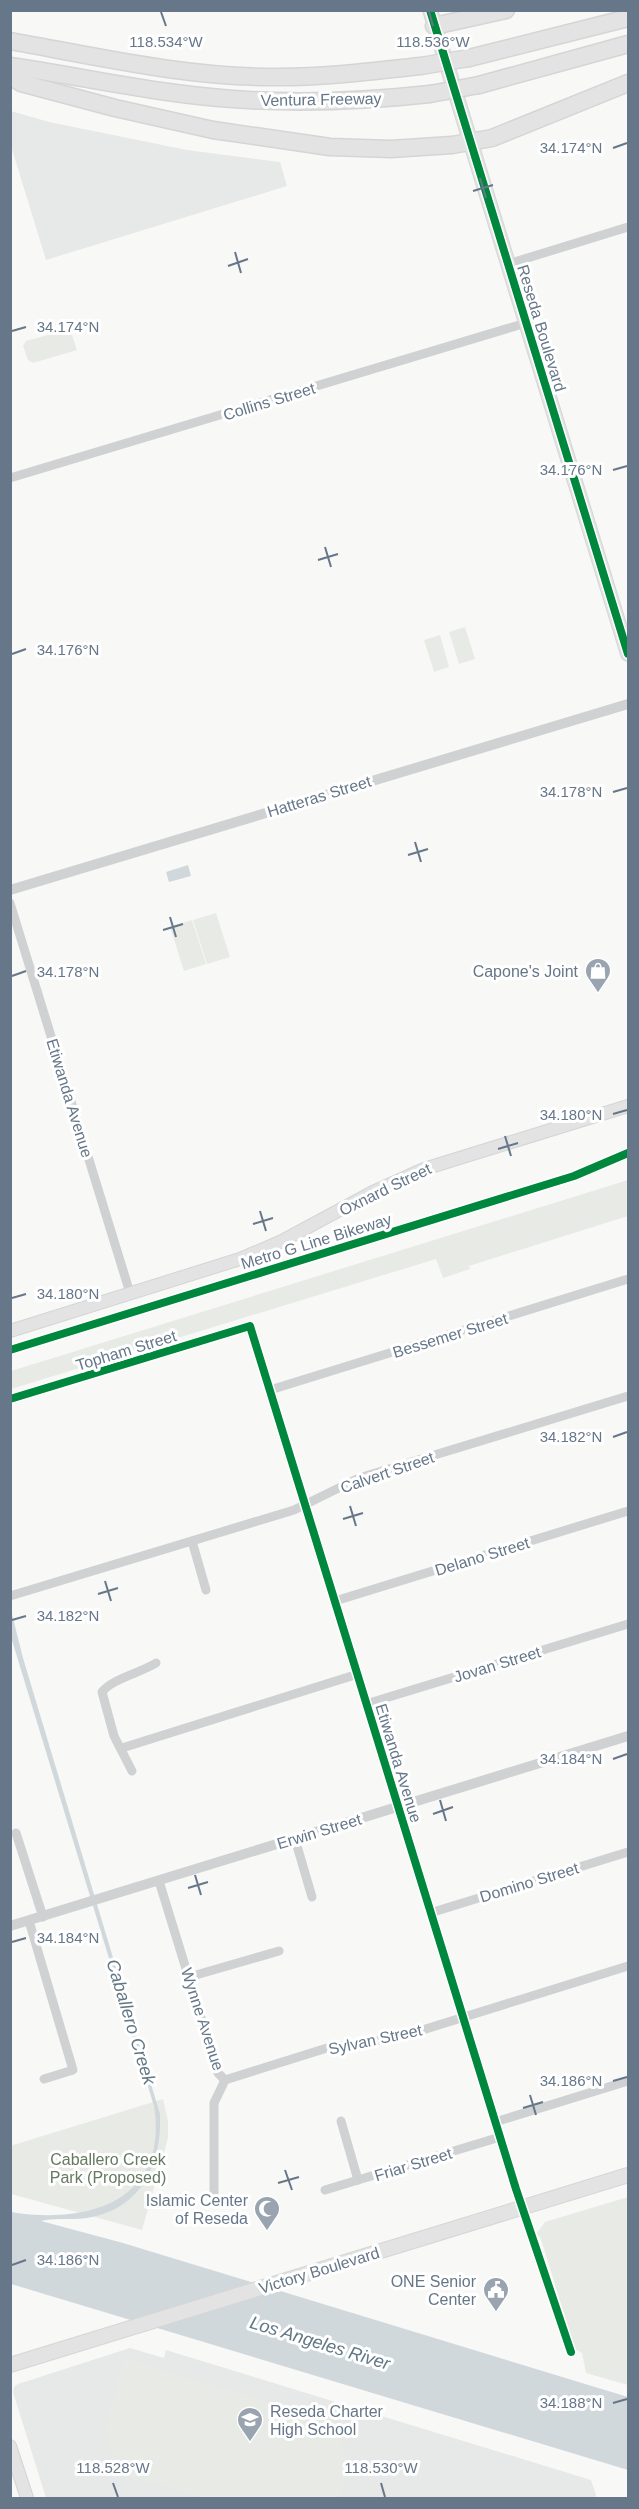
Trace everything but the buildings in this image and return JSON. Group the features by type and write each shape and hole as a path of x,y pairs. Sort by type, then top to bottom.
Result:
{"highway":[{"path":"432,18 506,10"},
{"name":"Ventura Freeway","path":"10,41 150,66 224,75 278,77 350,74 469,58 628,18"},
{"name":"Ventura Freeway","path":"10,66 177,93 232,99 332,102 430,94 479,85 628,44"},
{"path":"10,76 21,83 115,108 213,130 330,147 391,149 492,138 628,83"}],"main road":[{"name":"Reseda Boulevard","path":"432,18 628,654"},
{"name":"Oxnard Street","path":"10,1330 262,1251 382,1188 424,1169 628,1106"},
{"name":"Victory Boulevard","path":"10,2365 628,2175"},
{"path":"10,2446 27,2499"}],"street":[{"path":"508,264 628,227"},
{"name":"Collins Street","path":"10,478 526,323"},
{"name":"Hatteras Street","path":"10,890 628,704"},
{"name":"Etiwanda Avenue","path":"10,903 130,1293"},
{"name":"Bessemer Street","path":"270,1390 628,1279"},
{"name":"Etiwanda Avenue","path":"250,1326 522,2208"},
{"name":"Topham Street","path":"10,1400 250,1326"},
{"name":"Calvert Street","path":"10,1596 306,1506 359,1478 628,1396"},
{"name":"Delano Street","path":"335,1601 628,1510"},
{"path":"192,1541 206,1590"},
{"name":"Jovan Street","path":"366,1704 628,1624"},
{"path":"132,1771 114,1736 102,1692 108,1685 141,1672 156,1663"},
{"path":"122,1748 358,1674"},
{"name":"Erwin Street","path":"10,1926 628,1736"},
{"path":"16,1833 43,1917"},
{"path":"295,1839 312,1897"},
{"name":"Domino Street","path":"430,1912 628,1852"},
{"name":"Wynne Avenue","path":"159,1881 218,2073 225,2080 214,2103 214,2194"},
{"path":"28,1921 73,2070 44,2079"},
{"path":"189,1977 279,1951"},
{"name":"Sylvan Street","path":"225,2080 327,2048 400,2037 628,1966"},
{"path":"495,2122 627,2081 628,2091"},
{"path":"341,2121 358,2180"},
{"name":"Friar Street","path":"326,2190 500,2137"}],"shaded area":[{"path":"11,111 49,122 187,150 280,162 287,186 46,260 11,146"},
{"name":"Reseda Charter High School","path":"130,2348 164,2358 166,2350 591,2480 597,2498 46,2498 13,2392 14,2387"}],"green space":[{"path":"70,329 77,350 33,363 28,360 23,346 26,341"},
{"path":"465,627 475,659 459,664 449,632"},
{"path":"440,635 449,667 434,672 424,640"},
{"path":"216,913 230,957 207,964 193,920"},
{"path":"192,920 206,964 184,971 170,927"},
{"path":"628,1180 628,1216 469,1266 470,1269 443,1278 436,1259 11,1389 11,1371"},
{"name":"Caballero Creek Park (Proposed)","path":"163,2099 168,2121 168,2138 142,2230 11,2194 10,2146"},
{"path":"628,2197 628,2385 586,2373 582,2353 575,2349 541,2239 537,2233 545,2222"},
{"path":"131,2360 351,2428 348,2441 341,2439 349,2470 340,2498 205,2498 118,2473 108,2439 107,2424 123,2361"}],"water":[{"path":"188,865 191,876 169,882 166,872"},
{"path":"10,1606 23,1658 160,2114 158,2148 153,2164 137,2192 125,2203 92,2217 41,2221 123,2243 628,2397 628,2470 11,2284 11,2212 40,2215 68,2214 94,2209 117,2200 136,2185 149,2164 155,2138 154,2106 11,1637"}],"cycle path":[{"path":"430,10 628,654"},
{"name":"Metro G Line Bikeway","path":"10,1350 574,1176 628,1153"},
{"path":"10,1399 250,1326 516,2189 571,2352"}],"place":[{"name":"Capone's Joint","path":"598,994"},
{"name":"Islamic Center of Reseda","path":"267,2232"},
{"name":"ONE Senior Center","path":"496,2313"},
{"name":"Reseda Charter High School","path":"250,2443"}],"water label":[{"name":"Caballero Creek","path":"131,2022"},
{"name":"Los Angeles River","path":"320,2343"}]}
